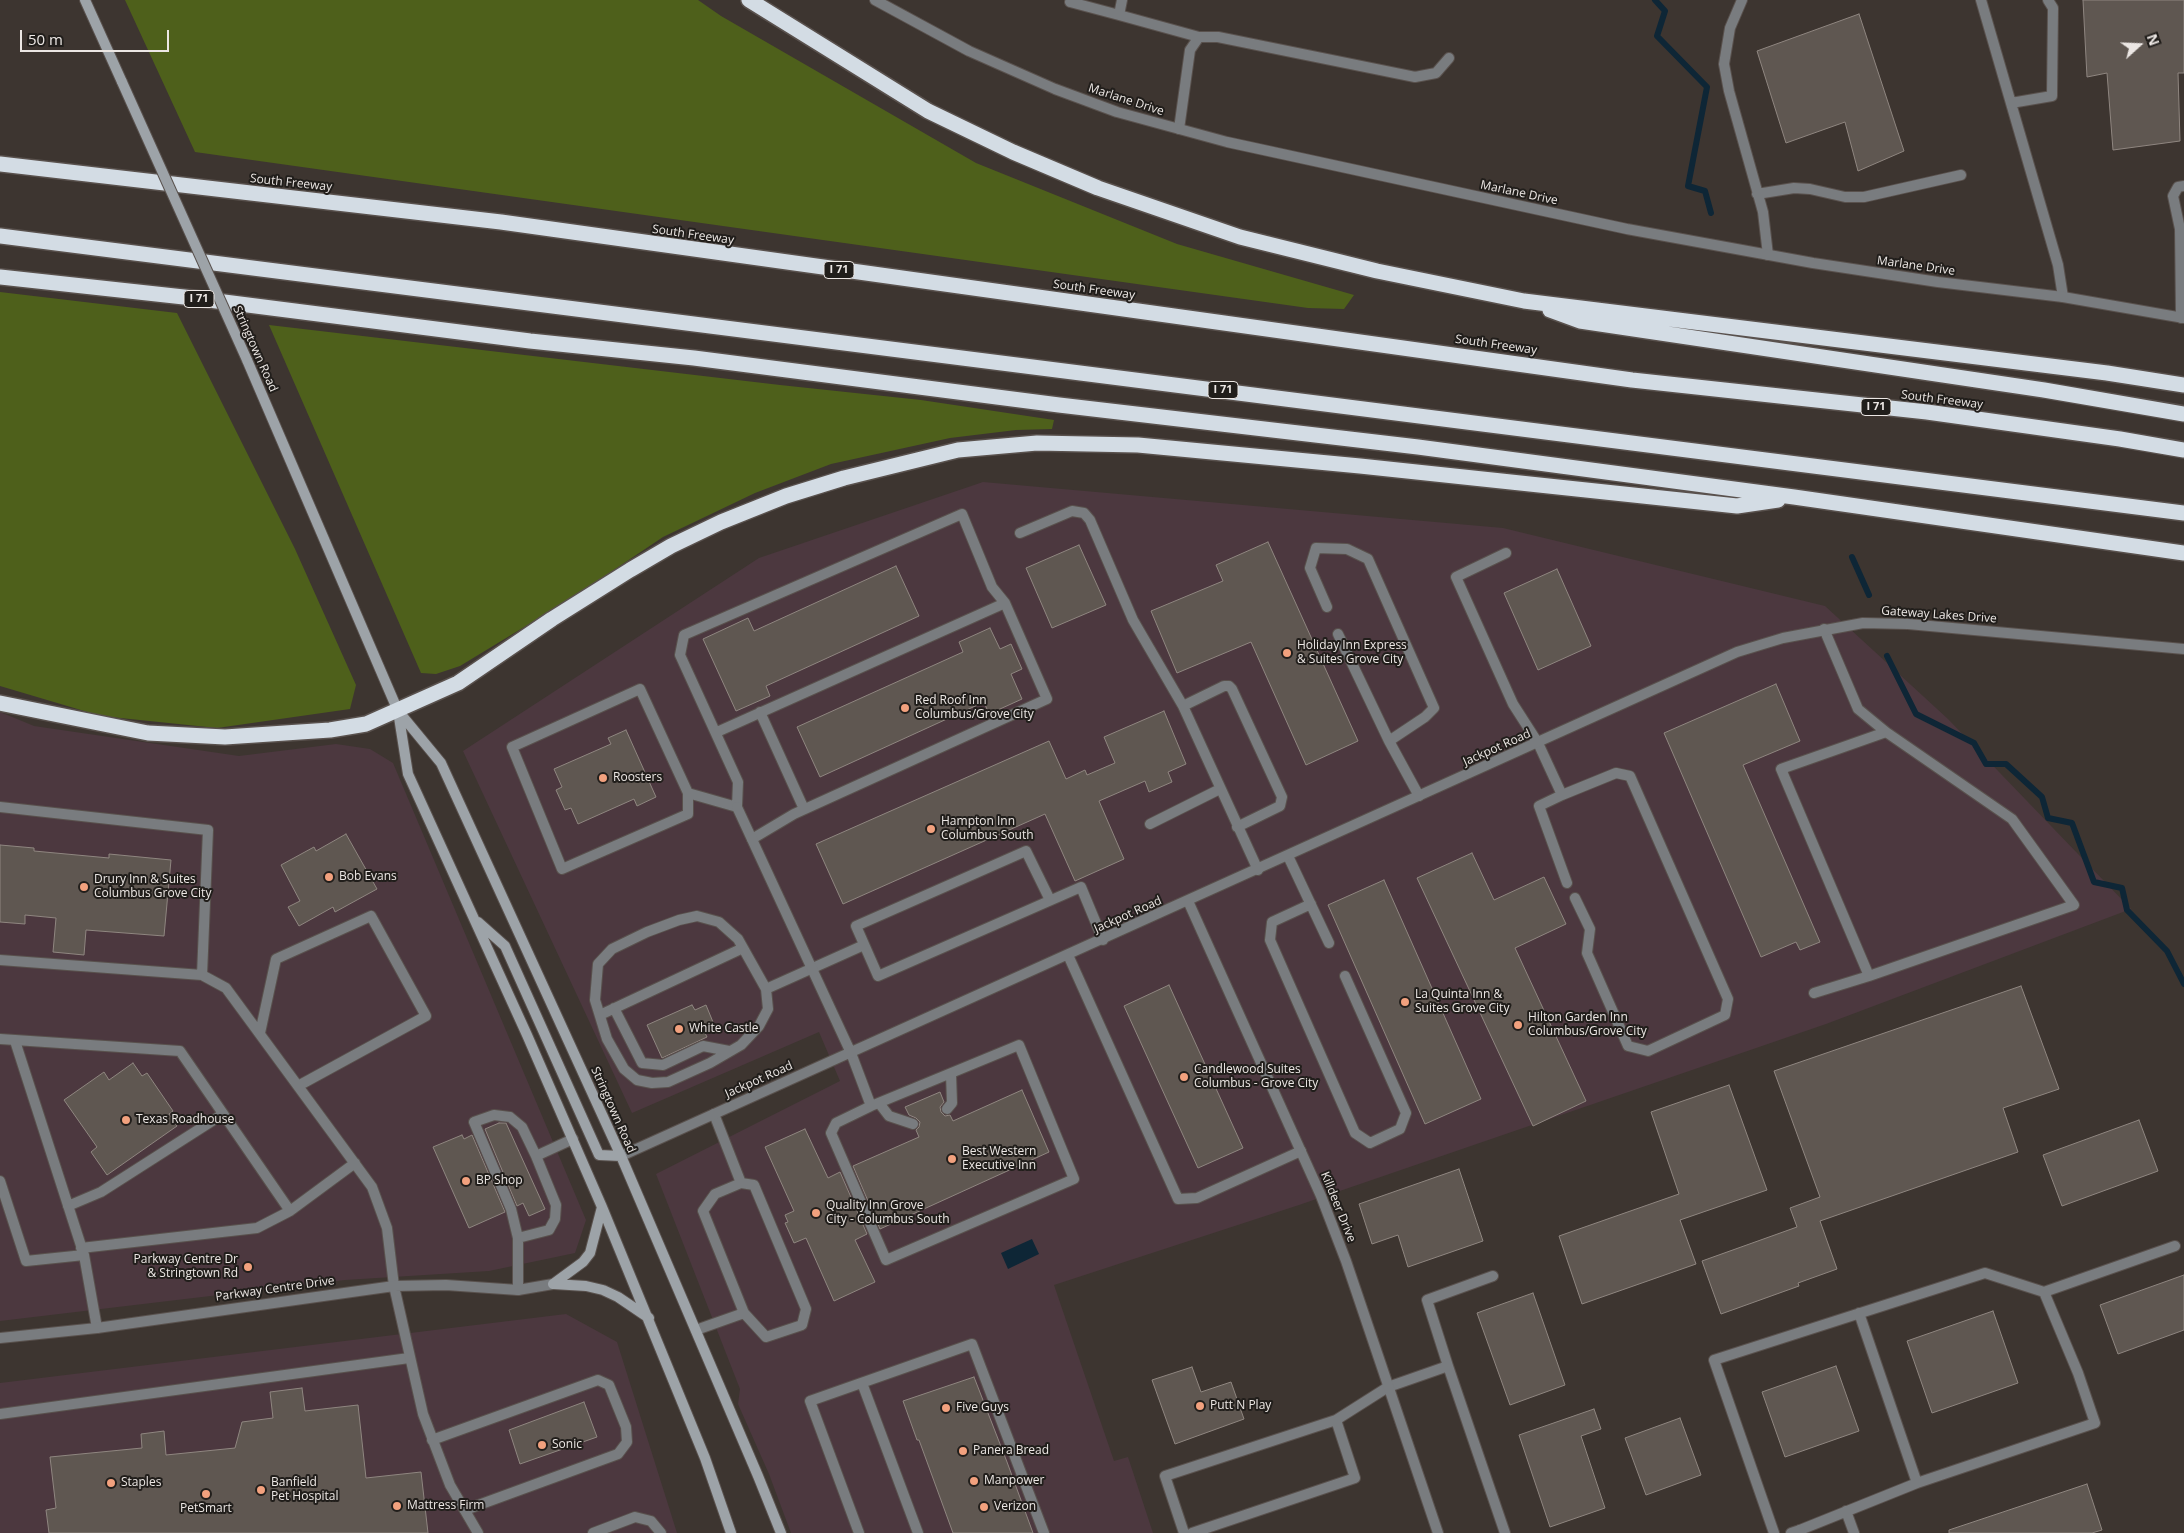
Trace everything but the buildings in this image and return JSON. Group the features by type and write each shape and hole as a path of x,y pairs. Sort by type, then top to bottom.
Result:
{"highway":[{"path":"749,0 928,111 1013,152 1098,188 1240,237 1377,271 1524,301 2107,373 2184,386"},
{"name":"South Freeway","path":"0,164 501,222 1632,380 1927,412 2120,439 2184,450"},
{"name":"I 71","path":"0,236 2184,513"},
{"name":"I 71","path":"0,277 192,298 530,341 694,358 1059,406 1418,447 1794,497 2184,553"},
{"path":"1524,301 1580,321 2044,390 2184,414"},
{"path":"0,704 148,733 225,737 330,730 366,724 458,683 630,570 671,546 721,522 786,496 844,478 958,450 1037,443 1138,445 1370,467 1737,506 1794,497"}],"main road":[{"name":"Stringtown Road","path":"85,0 247,360 398,711 408,774 602,1207 705,1458 731,1533"},
{"name":"Stringtown Road","path":"398,711 441,763 620,1156 696,1330 781,1533"},
{"path":"474,919 505,946 599,1155 620,1156"},
{"path":"553,1284 583,1262 590,1253 602,1207"},
{"path":"553,1284 586,1286 603,1290 618,1297 649,1318"}],"street":[{"name":"Marlane Drive","path":"875,0 969,51 1055,89 1117,112 1227,142 1627,229 1768,255 1876,273 2063,297 2182,318"},
{"path":"1071,0 1070,2 1199,37 1218,37 1415,77 1436,73 1449,58"},
{"path":"1119,15 1122,0"},
{"path":"1742,0 1730,28 1724,64 1729,91 1763,212 1768,255"},
{"path":"1981,0 2058,265 2063,297"},
{"path":"2011,103 2052,96 2053,8 2048,0"},
{"path":"1179,129 1190,50 1199,37"},
{"path":"1757,194 1794,188 1810,189 1845,197 1864,198 1961,175"},
{"path":"2182,318 2180,229 2173,196 2178,187 2184,186"},
{"path":"1020,533 1072,511 1084,513 1090,520 1133,620 1183,706 1258,870"},
{"path":"752,839 804,809 1047,699 1006,603 992,587 962,514 684,635 680,655 738,782 737,806 752,839 851,1053 875,1104 889,1116 913,1124"},
{"path":"1327,607 1310,568 1316,548 1347,549 1368,559 1434,708 1425,717 1389,741"},
{"path":"1506,554 1456,577 1513,704 1538,743 1562,794"},
{"path":"716,732 1006,603"},
{"name":"Gateway Lakes Drive","path":"1645,695 1737,652 1783,638 1862,623 1908,624 2184,649"},
{"path":"1814,993 1869,976 2074,905 2012,819 1886,732 1858,710 1824,629"},
{"path":"1338,634 1389,741 1419,796"},
{"path":"1183,706 1224,686 1229,686 1282,797 1280,806 1237,827"},
{"path":"688,792 688,814 562,869 512,747 640,689 688,792 737,806"},
{"name":"Jackpot Road","path":"620,1156 1645,695"},
{"path":"760,712 804,809"},
{"path":"1869,976 1781,769 1886,732"},
{"path":"1567,883 1539,806 1562,794 1616,772 1630,776 1728,999 1725,1015 1648,1051 1628,1046 1587,953 1590,929 1575,898"},
{"path":"1150,824 1220,790"},
{"path":"0,806 208,830 202,975"},
{"path":"1050,900 1026,851 856,926 878,976 1081,887 1103,940"},
{"path":"1288,856 1329,943"},
{"name":"Killdeer Drive","path":"1188,901 1321,1196 1346,1261 1438,1533"},
{"path":"1311,904 1272,922 1270,940 1355,1133 1370,1143 1400,1129 1406,1113 1345,976"},
{"path":"260,1033 276,959 371,916 426,1016 298,1086"},
{"path":"697,916 719,922 738,939 766,989 768,1009 759,1026 741,1045 668,1082 652,1084 636,1080 624,1069 606,1039 595,1000 598,964 612,950 647,932 679,920 697,916"},
{"path":"766,989 864,945"},
{"path":"600,1015 743,948"},
{"path":"1068,956 1178,1200 1197,1198 1301,1151"},
{"path":"0,960 202,975 226,988 372,1187 387,1228 394,1286 423,1414 450,1485 478,1533"},
{"path":"614,1008 642,1064 663,1065 703,1046 729,1051"},
{"path":"0,1039 180,1051 290,1212"},
{"path":"15,1041 83,1251 96,1328"},
{"path":"1019,1045 1074,1179 886,1260 832,1133 836,1123 875,1104 951,1074 1019,1045"},
{"path":"947,1109 952,1102 951,1074"},
{"path":"68,1206 101,1192 223,1114"},
{"path":"714,1114 742,1183"},
{"path":"518,1238 549,1230 555,1219 556,1205 522,1127 510,1116 494,1115 474,1122 511,1209 518,1238 518,1290"},
{"path":"536,1156 573,1139"},
{"path":"0,1181 26,1261 83,1251 257,1228 290,1212 355,1163"},
{"path":"742,1183 754,1186 806,1309 802,1325 766,1336 744,1312 703,1211 715,1194 742,1183"},
{"path":"1774,1533 1714,1360 1985,1273 2044,1292 2175,1246"},
{"path":"1493,1276 1427,1300 1505,1533"},
{"name":"Parkway Centre Drive","path":"0,1338 96,1328 394,1286 446,1285 518,1290 553,1284"},
{"path":"1795,1531 1917,1483 2095,1423 2078,1373 2044,1292"},
{"path":"696,1330 744,1312"},
{"path":"1859,1313 1917,1483"},
{"path":"859,1533 810,1402 972,1344 1044,1533"},
{"path":"0,1414 409,1358"},
{"path":"1184,1533 1165,1476 1336,1420 1388,1387 1448,1366"},
{"path":"432,1440 598,1380 610,1385 626,1427 627,1442 618,1454 465,1510"},
{"path":"862,1383 918,1533"},
{"path":"1192,1533 1355,1478 1336,1420"},
{"path":"1846,1511 1854,1533"},
{"path":"594,1533 635,1517 651,1521 661,1533"}],"shaded area":[{"path":"983,482 1503,528 1825,606 1948,719 2131,909 1826,1024 1299,1205 1054,1285 1114,1461 1128,1457 1153,1533 791,1533 769,1474 738,1404 740,1389 656,1174 840,1081 819,1032 632,1113 463,751 759,558"},
{"path":"0,712 34,726 239,756 336,744 370,749 393,763 586,1220 575,1253 489,1271 345,1280 0,1321"},
{"path":"566,1314 617,1342 677,1533 0,1533 0,1383"}],"green space":[{"path":"125,0 698,0 721,16 976,163 1177,244 1354,295 1344,309 1308,308 195,152"},
{"path":"0,292 177,313 295,549 356,685 350,709 217,728 101,716 0,686"},
{"path":"269,325 921,400 1054,420 1052,429 1016,430 950,438 831,464 755,493 663,537 572,598 460,666 436,674 421,673"}],"water":[{"path":"1032,1239 1039,1254 1008,1269 1001,1253"}],"waterway":[{"path":"1655,0 1665,11 1657,36 1707,87 1688,186 1705,191 1711,213"},
{"path":"1852,557 1869,595"},
{"path":"1887,656 1916,714 1974,743 1986,764 2006,764 2042,797 2048,818 2072,823 2094,882 2122,888 2127,910 2167,951 2184,984"}],"place":[{"name":"Holiday Inn Express & Suites Grove City","path":"1287,653"},
{"name":"Red Roof Inn Columbus/Grove City","path":"905,708"},
{"name":"Roosters","path":"603,778"},
{"name":"Hampton Inn Columbus South","path":"931,829"},
{"name":"Bob Evans","path":"329,877"},
{"name":"Drury Inn & Suites Columbus Grove City","path":"84,887"},
{"name":"La Quinta Inn & Suites Grove City","path":"1405,1002"},
{"name":"Hilton Garden Inn Columbus/Grove City","path":"1518,1025"},
{"name":"White Castle","path":"679,1029"},
{"name":"Candlewood Suites Columbus - Grove City","path":"1184,1077"},
{"name":"Texas Roadhouse","path":"126,1120"},
{"name":"Best Western Executive Inn","path":"952,1159"},
{"name":"BP Shop","path":"466,1181"},
{"name":"Quality Inn Grove City - Columbus South","path":"816,1213"},
{"name":"Parkway Centre Dr & Stringtown Rd","path":"248,1267"},
{"name":"Putt N Play","path":"1200,1406"},
{"name":"Five Guys","path":"946,1408"},
{"name":"Sonic","path":"542,1445"},
{"name":"Panera Bread","path":"963,1451"},
{"name":"Manpower","path":"974,1481"},
{"name":"Staples","path":"111,1483"},
{"name":"Banfield Pet Hospital","path":"261,1490"},
{"name":"PetSmart","path":"206,1494"},
{"name":"Mattress Firm","path":"397,1506"},
{"name":"Verizon","path":"984,1507"}]}
